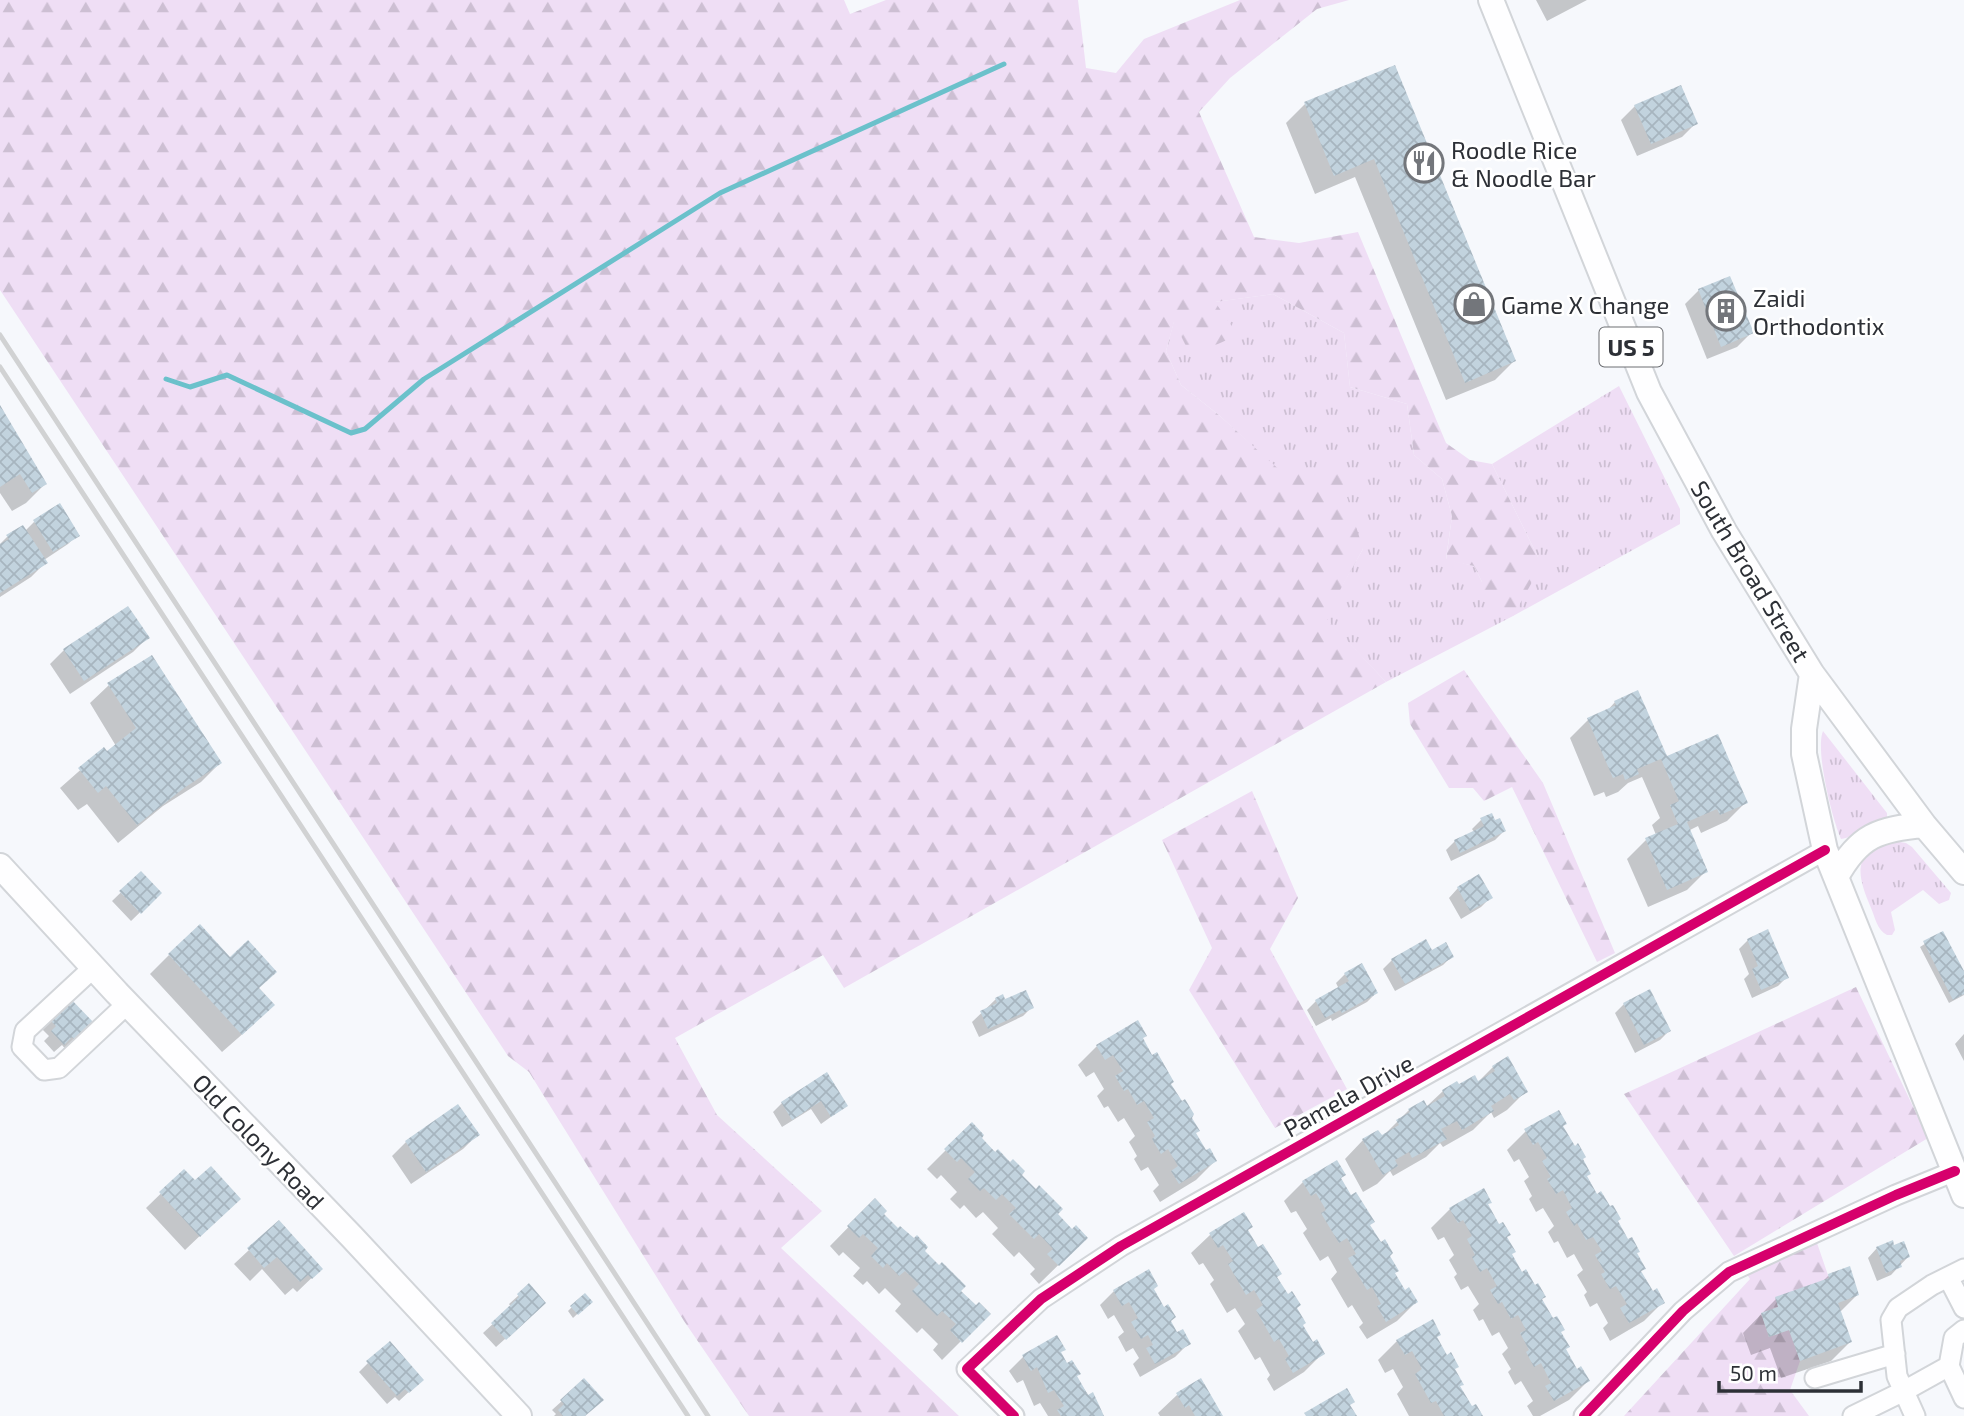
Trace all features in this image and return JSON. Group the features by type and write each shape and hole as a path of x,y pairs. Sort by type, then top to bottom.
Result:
{"main road":[{"name":"South Broad Street","path":"1491,0 1649,392 1724,531 1812,674 1804,729 1804,754 1825,850 1964,1195"},
{"name":"US 5","path":"1812,674 1924,825 1964,872"},
{"path":"1836,877 1843,864 1863,841 1884,830 1924,825"},
{"name":"Old Colony Road","path":"0,866 93,968 352,1237 519,1416"}],"street":[{"name":"Pamela Drive","path":"1014,1416 967,1369 1041,1298 1121,1247 1825,850"},
{"path":"93,968 25,1031 22,1047 44,1070 59,1068 127,1004"},
{"path":"1584,1416 1683,1311 1729,1272 1896,1195 1955,1171"},
{"path":"1915,1416 1898,1376 1891,1320 1898,1308 1956,1273 1964,1308"},
{"path":"1964,1330 1954,1338 1949,1366 1964,1398"},
{"path":"1815,1378 1895,1353"},
{"path":"1853,1416 1949,1366"}],"green space":[{"path":"0,0 844,0 850,14 886,0 1078,0 1086,68 1116,73 1144,39 1240,0 1349,0 1317,9 1230,78 1199,112 1254,237 1299,243 1358,232 1446,443 1470,460 1492,464 1538,557 1531,584 1513,616 1493,614 1480,595 1482,582 1474,566 1446,560 1452,516 1442,479 1414,455 1407,404 1350,387 1344,333 1273,294 1215,302 1238,335 1191,356 1174,322 1166,351 1181,385 1284,474 1339,471 1363,549 1325,617 1386,682 844,988 823,955 675,1038 717,1115 822,1211 781,1248 959,1416 749,1416 684,1321 529,1072 508,1056 0,290"},
{"path":"1273,294 1344,333 1350,387 1407,404 1414,455 1442,479 1452,516 1446,559 1474,566 1482,582 1538,557 1492,464 1619,386 1680,509 1680,524 1386,682 1324,617 1363,549 1220,416 1181,385 1166,351 1174,321 1191,355 1214,302"},
{"path":"1464,670 1543,783 1615,953 1597,962 1512,787 1484,801 1473,788 1449,788 1410,724 1408,703"},
{"path":"1823,731 1887,813 1887,818 1841,839 1829,801 1823,768"},
{"path":"1252,791 1298,898 1270,949 1347,1089 1275,1128 1189,990 1212,948 1162,840"},
{"path":"1894,841 1912,847 1951,893 1949,900 1939,904 1923,890 1891,912 1895,930 1892,935 1887,935 1879,927 1866,896 1861,866 1871,851"},
{"path":"1856,987 1928,1138 1734,1256 1624,1094"},
{"path":"1817,1243 1829,1278 1778,1307 1761,1313 1769,1337 1789,1330 1800,1361 1790,1390 1809,1416 1624,1416 1750,1279 1746,1273"}],"building":[{"path":"1395,65 1516,361 1465,383 1374,159 1334,176 1304,102"},
{"path":"1681,85 1698,124 1651,144 1634,105"},
{"name":"Zaidi Orthodontix","path":"1730,276 1754,333 1721,347 1698,289"},
{"path":"0,405 47,484 32,493 20,474 0,487"},
{"path":"60,503 80,536 53,552 33,520"},
{"path":"23,525 48,563 0,593 0,544 9,539 6,535"},
{"path":"128,606 150,638 84,681 63,649"},
{"path":"152,655 222,763 184,788 137,825 106,786 98,793 78,768 104,747 107,751 136,728 107,683"},
{"path":"1638,690 1667,756 1718,734 1748,803 1720,815 1717,809 1687,822 1708,872 1667,890 1645,838 1678,824 1670,805 1679,801 1661,759 1637,769 1639,774 1625,780 1623,774 1613,778 1587,718 1616,705 1614,701"},
{"path":"1492,813 1495,820 1500,818 1506,831 1460,853 1454,840 1484,826 1480,818"},
{"path":"141,871 162,893 141,914 119,891"},
{"path":"1479,874 1493,898 1470,911 1457,887"},
{"path":"200,924 230,957 248,940 277,972 259,988 275,1005 242,1035 168,954"},
{"path":"1768,929 1789,978 1761,990 1752,969 1758,966 1747,939"},
{"path":"1943,931 1964,971 1964,994 1953,1000 1923,941"},
{"path":"1426,939 1432,950 1446,942 1454,957 1405,984 1391,959"},
{"path":"1362,963 1378,993 1342,1013 1340,1010 1325,1018 1315,1000 1349,981 1344,973"},
{"path":"1650,989 1671,1031 1644,1045 1623,1003"},
{"path":"1026,990 1034,1008 988,1029 980,1011 997,1003 995,998 1003,994 1005,999"},
{"path":"67,995 96,1025 78,1043 72,1037 64,1045 51,1031 56,1026 46,1016"},
{"path":"1138,1020 1147,1036 1143,1038 1152,1055 1157,1052 1174,1082 1171,1084 1194,1114 1192,1118 1200,1131 1196,1133 1206,1150 1210,1148 1217,1161 1179,1184 1171,1171 1178,1166 1168,1149 1161,1154 1152,1139 1155,1136 1147,1122 1154,1118 1144,1101 1137,1105 1128,1089 1124,1091 1115,1076 1123,1071 1113,1055 1105,1060 1096,1045"},
{"path":"1508,1056 1528,1092 1514,1100 1510,1094 1491,1106 1494,1111 1462,1130 1457,1121 1441,1129 1447,1139 1412,1158 1409,1152 1395,1160 1398,1166 1383,1175 1362,1139 1378,1130 1382,1135 1399,1125 1396,1120 1410,1112 1408,1109 1424,1100 1427,1106 1445,1096 1442,1090 1457,1081 1459,1084 1475,1075 1478,1081 1495,1071 1492,1066"},
{"path":"827,1072 848,1106 831,1117 821,1101 792,1120 781,1102"},
{"path":"458,1104 480,1135 426,1172 405,1141"},
{"path":"1559,1110 1567,1124 1563,1126 1575,1146 1578,1143 1586,1157 1583,1159 1591,1174 1587,1176 1597,1194 1601,1191 1610,1206 1613,1205 1628,1239 1632,1237 1640,1252 1637,1253 1646,1269 1641,1271 1653,1291 1657,1288 1665,1303 1629,1323 1620,1308 1627,1304 1616,1286 1610,1289 1601,1274 1605,1272 1595,1255 1602,1251 1593,1237 1586,1240 1577,1223 1574,1226 1566,1212 1572,1208 1563,1190 1556,1194 1547,1179 1551,1177 1542,1161 1547,1158 1538,1142 1533,1145 1524,1129"},
{"path":"972,1122 995,1152 998,1149 1010,1162 1013,1159 1025,1171 1022,1175 1036,1189 1039,1185 1063,1209 1058,1214 1072,1229 1076,1225 1088,1238 1059,1266 1047,1254 1053,1249 1039,1234 1034,1239 1009,1214 1016,1208 1002,1194 996,1200 984,1188 980,1191 968,1179 975,1172 961,1158 957,1162 944,1149"},
{"path":"1337,1160 1346,1175 1341,1178 1351,1195 1356,1192 1375,1222 1370,1225 1381,1242 1385,1239 1393,1253 1390,1256 1399,1271 1395,1273 1405,1290 1409,1287 1418,1302 1386,1322 1377,1306 1381,1304 1372,1287 1367,1290 1348,1258 1356,1254 1347,1238 1339,1243 1321,1213 1326,1210 1316,1193 1311,1196 1302,1181"},
{"path":"211,1166 241,1199 200,1237 159,1192 184,1169 195,1180"},
{"path":"1484,1188 1492,1203 1488,1204 1499,1224 1503,1222 1511,1235 1507,1237 1516,1252 1512,1254 1522,1272 1526,1269 1535,1285 1538,1283 1546,1297 1542,1299 1553,1318 1557,1316 1565,1330 1561,1332 1570,1347 1566,1349 1577,1369 1581,1366 1590,1381 1554,1401 1545,1386 1551,1383 1541,1363 1534,1367 1526,1352 1529,1350 1520,1333 1526,1330 1518,1315 1511,1319 1502,1302 1498,1304 1490,1290 1497,1286 1487,1268 1480,1272 1472,1257 1475,1255 1467,1239 1472,1236 1463,1220 1458,1223 1449,1208"},
{"path":"875,1198 887,1211 884,1214 898,1228 900,1226 914,1238 917,1235 928,1247 925,1251 939,1265 942,1262 966,1286 961,1291 976,1305 979,1302 991,1314 962,1343 950,1330 956,1324 942,1311 937,1316 912,1291 919,1284 905,1271 899,1276 887,1263 883,1268 871,1256 878,1248 863,1234 859,1238 847,1226"},
{"path":"1244,1212 1253,1227 1248,1230 1258,1247 1263,1244 1282,1274 1277,1277 1288,1294 1292,1291 1301,1305 1297,1308 1306,1323 1303,1325 1313,1342 1317,1339 1325,1354 1293,1373 1285,1359 1289,1356 1279,1339 1274,1342 1256,1310 1263,1305 1254,1290 1246,1295 1228,1264 1233,1261 1223,1245 1218,1248 1209,1233"},
{"path":"279,1220 323,1269 312,1279 308,1275 300,1282 277,1257 264,1268 247,1248"},
{"path":"1893,1240 1894,1245 1904,1241 1910,1257 1900,1261 1902,1267 1886,1273 1876,1247"},
{"path":"1850,1266 1859,1295 1838,1303 1852,1342 1800,1361 1789,1330 1769,1337 1761,1313 1778,1307 1775,1297 1829,1278 1828,1274"},
{"path":"1149,1269 1158,1286 1154,1289 1164,1307 1168,1304 1176,1317 1171,1321 1177,1332 1183,1329 1191,1344 1155,1364 1146,1348 1153,1345 1148,1335 1141,1339 1131,1322 1138,1318 1129,1302 1122,1306 1113,1290"},
{"path":"529,1283 546,1303 506,1340 491,1323 519,1297 517,1294"},
{"path":"585,1293 593,1302 578,1315 570,1306"},
{"path":"1433,1319 1441,1335 1437,1337 1447,1355 1451,1352 1459,1367 1455,1369 1464,1385 1460,1386 1472,1406 1476,1404 1483,1416 1444,1416 1436,1401 1431,1403 1415,1374 1422,1369 1412,1351 1405,1355 1396,1340"},
{"path":"1057,1335 1066,1350 1061,1352 1067,1363 1072,1360 1081,1374 1077,1376 1088,1395 1093,1392 1104,1416 1061,1416 1057,1410 1064,1406 1054,1390 1048,1393 1037,1367 1031,1371 1022,1355"},
{"path":"390,1341 424,1380 409,1393 405,1389 397,1396 366,1361"},
{"path":"584,1378 604,1400 585,1416 563,1416 558,1410 564,1404 560,1400"},
{"path":"1201,1378 1223,1416 1195,1416 1189,1405 1185,1408 1176,1393"},
{"path":"1347,1388 1355,1402 1350,1405 1357,1416 1306,1416 1304,1413"}],"waterway":[{"path":"166,379 190,387 227,375 351,433 365,429 424,379 720,193 1004,64"}],"railway":[{"path":"0,335 708,1416"},
{"path":"0,367 688,1416"}],"cycle path":[{"path":"1014,1416 967,1369 1041,1299 1121,1246 1825,850"},
{"path":"1584,1416 1683,1311 1729,1272 1896,1195 1955,1171"}],"place":[{"name":"Roodle Rice & Noodle Bar","path":"1424,163"},
{"name":"Game X Change","path":"1474,304"},
{"name":"Zaidi Orthodontix","path":"1726,311"}]}
